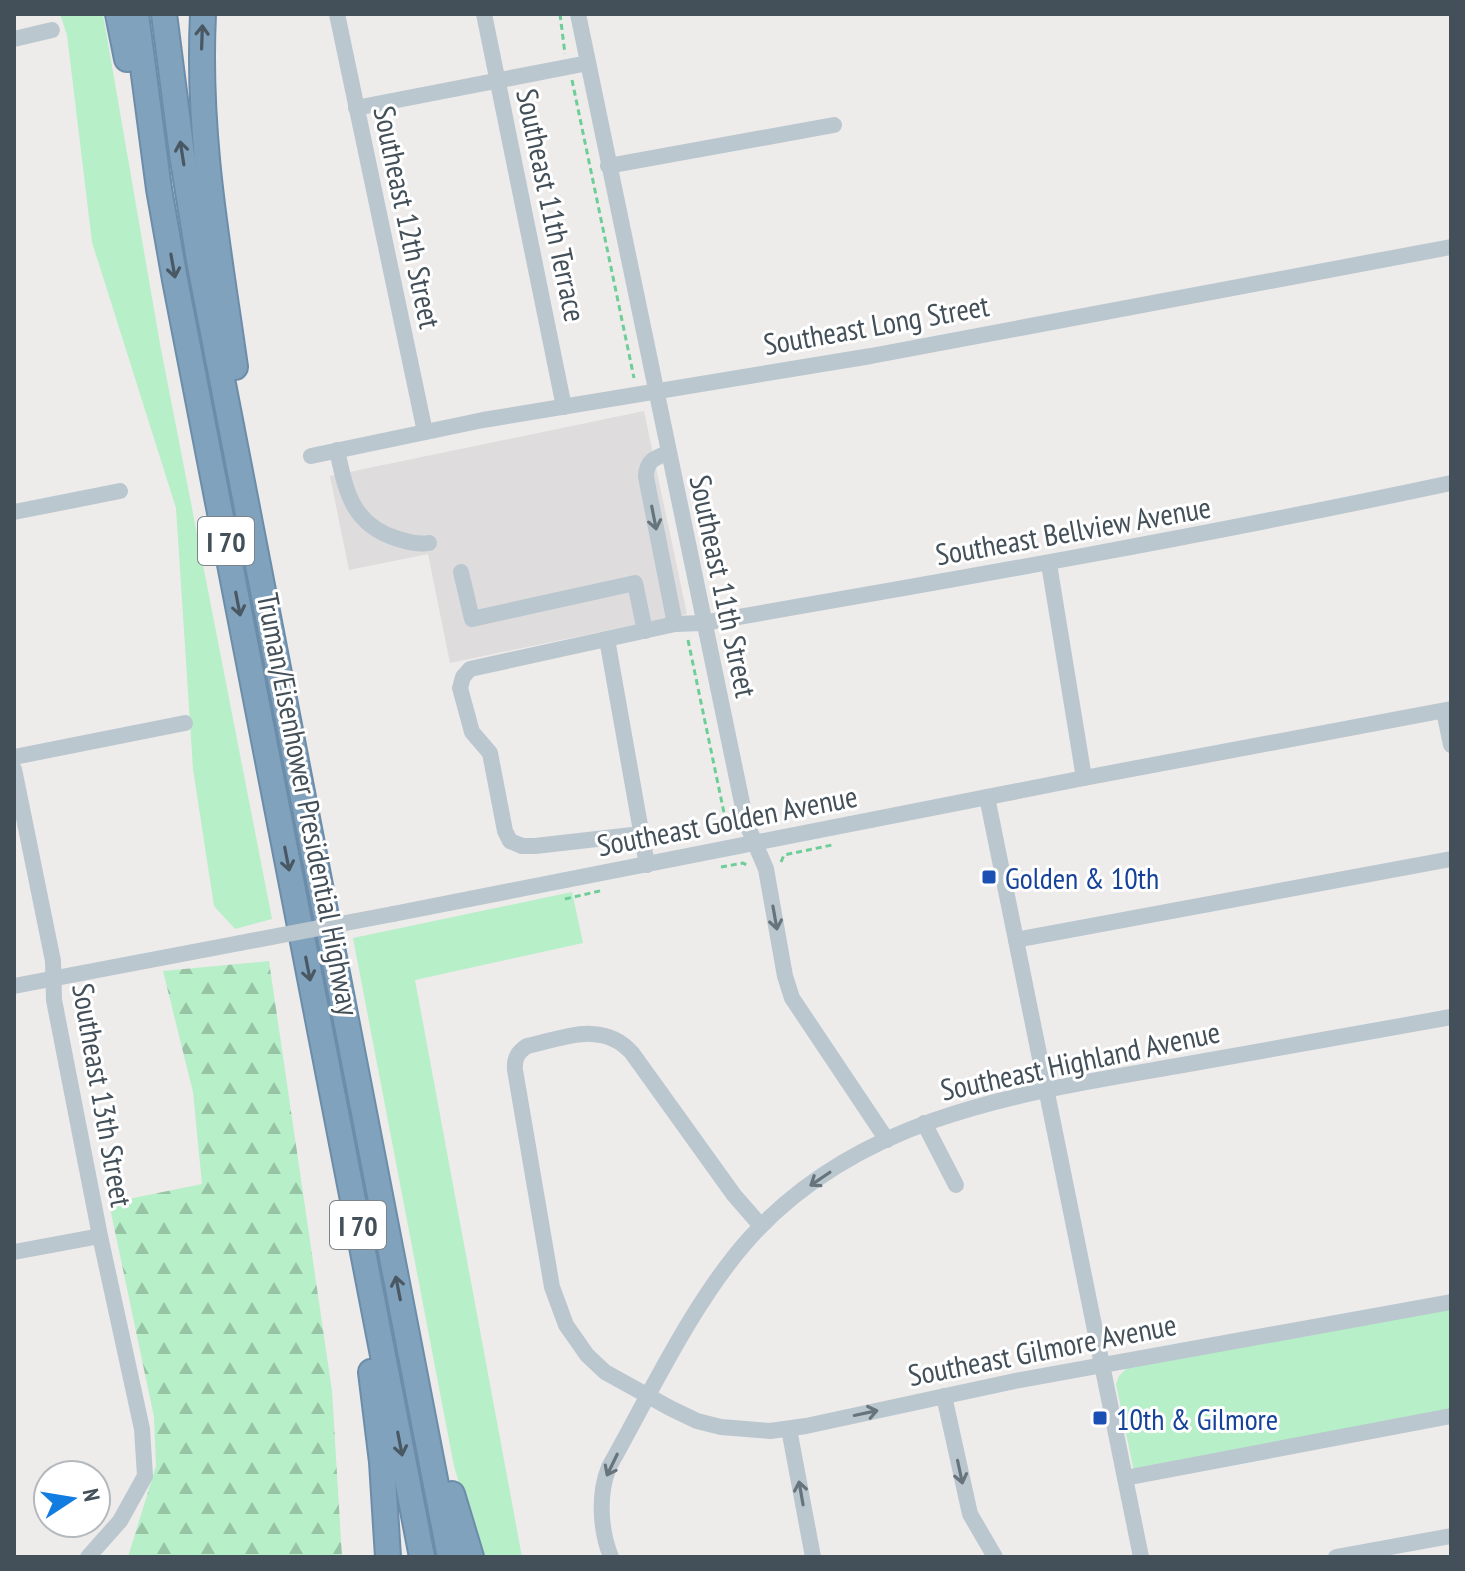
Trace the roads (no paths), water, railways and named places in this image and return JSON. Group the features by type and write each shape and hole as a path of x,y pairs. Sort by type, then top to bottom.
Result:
{"highway":[{"path":"118,14 159,189"},
{"name":"Truman/Eisenhower Presidential Highway","path":"136,14 159,189 422,1557"},
{"name":"Truman/Eisenhower Presidential Highway","path":"164,14 197,245 450,1557"},
{"path":"203,14 202,99 207,181 243,426 251,532"},
{"path":"346,1163 357,1292 382,1462 388,1557"},
{"path":"405,1329 438,1432 450,1488 471,1557"}],"street":[{"name":"Southeast 12th Street","path":"337,14 425,432"},
{"name":"Southeast 11th Terrace","path":"484,14 564,407"},
{"name":"Southeast 11th Street","path":"578,14 703,623 746,822 766,869 785,976 792,998 887,1140"},
{"path":"14,39 52,30"},
{"path":"356,108 588,63"},
{"path":"608,166 834,125"},
{"name":"Southeast Long Street","path":"311,456 425,432 655,390 871,356 1451,247"},
{"path":"337,450 349,501 362,517 379,534 429,543"},
{"path":"668,453 651,459 646,477 681,630"},
{"name":"Southeast Bellview Avenue","path":"641,834 535,846 522,846 510,841 505,831 490,753 472,732 460,688 463,677 470,669 645,631 681,630 703,623 1236,529 1451,483"},
{"path":"14,512 120,491"},
{"path":"1049,564 1084,778"},
{"path":"461,572 472,619 635,583 645,631"},
{"path":"607,639 647,865"},
{"path":"1448,710 1451,745"},
{"name":"Southeast Golden Avenue","path":"14,986 647,865 733,857 754,844 1448,710"},
{"path":"14,757 185,723"},
{"name":"Southeast 13th Street","path":"14,769 53,961 54,1000 142,1429 145,1476 120,1521 88,1557"},
{"path":"987,797 1141,1557"},
{"path":"1016,940 1451,859"},
{"name":"Southeast Highland Avenue","path":"611,1557 602,1514 606,1474 649,1396 723,1271 761,1226 827,1173 887,1140 963,1109 1045,1089 1451,1017"},
{"name":"Southeast Gilmore Avenue","path":"761,1226 734,1195 621,1042 604,1034 587,1033 527,1046 520,1051 515,1070 552,1287 559,1311 573,1338 605,1372 697,1421 750,1431 789,1429 1102,1364 1451,1302"},
{"path":"924,1123 956,1185"},
{"path":"14,1252 100,1236"},
{"path":"944,1396 970,1514 995,1557"},
{"path":"1125,1478 1451,1416"},
{"path":"789,1429 813,1557"},
{"path":"1336,1557 1451,1536"}],"place":[{"name":"Golden & 10th","path":"989,877"},
{"name":"10th & Gilmore","path":"1100,1418"}]}
